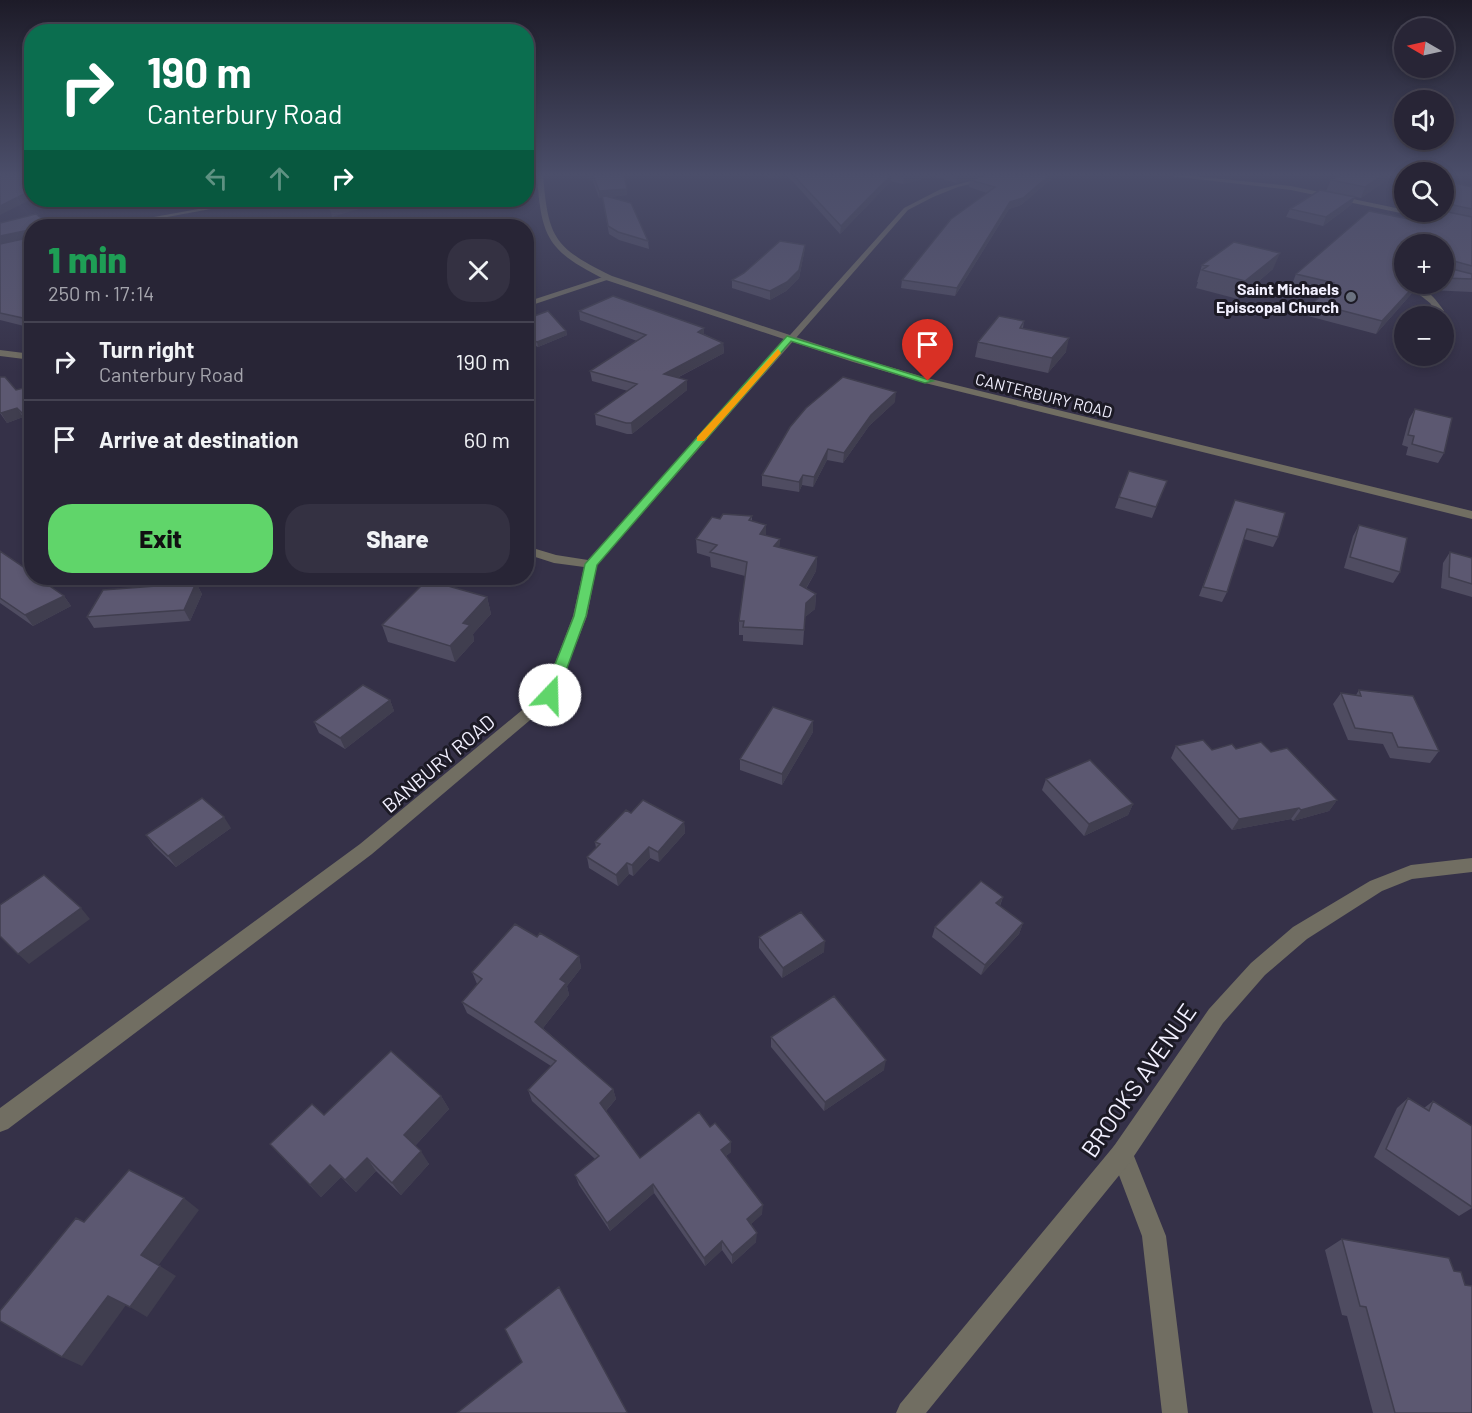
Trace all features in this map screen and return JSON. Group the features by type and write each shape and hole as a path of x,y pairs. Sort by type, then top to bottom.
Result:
{"street":[{"name":"CANTERBURY ROAD","path":"553,240 572,259 609,278 856,360 1015,404 1472,515"},
{"name":"BANBURY ROAD","path":"0,1120 366,849 550,695 580,616 591,564 878,240"},
{"path":"534,302 609,278"},
{"path":"1423,294 1436,306"},
{"path":"0,353 24,356"},
{"path":"534,553 554,559 591,564"},
{"name":"BROOKS AVENUE","path":"909,1413 1122,1154 1216,1016 1258,969 1300,933 1376,886 1411,872 1472,865"},
{"path":"1122,1154 1155,1236 1175,1413"}],"building":[{"path":"24,240 24,318 0,313 0,244"},
{"path":"934,240 987,240 957,288 902,280"},
{"path":"1335,240 1394,240 1394,294 1407,294 1382,321 1313,303 1334,283 1296,274"},
{"path":"1454,240 1472,240 1472,266 1454,261"},
{"path":"780,241 805,245 799,270 787,282 770,291 732,280 744,273"},
{"path":"1234,242 1280,253 1245,281 1202,270 1208,266 1202,265"},
{"path":"1454,270 1472,274 1472,279 1454,278"},
{"path":"613,296 704,328 698,332 723,343 664,374 687,380 631,423 595,414 637,384 590,371 646,335 579,311"},
{"path":"548,311 566,331 537,342 534,341 534,316"},
{"path":"999,316 1024,321 1020,328 1069,338 1052,358 978,342"},
{"path":"0,377 5,377 16,390 24,388 24,412 17,408 0,412"},
{"path":"843,377 896,392 871,415 844,453 828,449 814,477 803,475 799,482 762,475 790,427 806,408"},
{"path":"1415,409 1452,418 1444,453 1412,444 1414,436 1408,435"},
{"path":"1129,471 1167,481 1156,507 1119,497"},
{"path":"1235,500 1285,513 1278,537 1247,529 1227,592 1203,587"},
{"path":"723,514 752,516 749,520 766,525 760,534 780,539 774,546 817,557 800,585 816,594 806,603 804,630 743,627 744,621 739,621 747,562 710,552 717,545 696,539 712,517 720,519"},
{"path":"1359,525 1407,538 1400,572 1350,557"},
{"path":"0,551 24,568 24,585 48,585 64,596 25,615 0,598"},
{"path":"1450,552 1472,558 1472,584 1449,577"},
{"path":"195,585 184,610 87,617 103,590"},
{"path":"422,585 445,585 487,597 463,623 470,625 450,646 382,625"},
{"path":"363,685 390,700 340,738 314,722"},
{"path":"1359,690 1413,696 1439,751 1398,747 1392,733 1355,728 1341,693 1361,696"},
{"path":"773,707 813,721 782,774 740,759"},
{"path":"1203,740 1212,750 1232,744 1236,749 1261,742 1271,752 1287,748 1337,800 1301,810 1299,808 1239,819 1176,746"},
{"path":"1090,760 1133,804 1089,824 1046,779"},
{"path":"202,798 224,817 168,856 146,835"},
{"path":"643,800 684,822 658,852 649,847 632,865 627,863 616,875 587,857 600,844 595,842 626,810 631,813"},
{"path":"44,875 81,908 18,954 0,936 0,905"},
{"path":"981,881 1003,897 996,903 1023,923 985,965 935,927"},
{"path":"801,912 825,941 783,968 759,937"},
{"path":"515,924 537,937 540,933 579,956 560,979 566,983 535,1022 613,1089 600,1103 640,1158 699,1112 710,1127 715,1123 731,1142 721,1150 763,1205 747,1219 757,1233 732,1255 722,1241 704,1258 653,1184 607,1223 575,1175 599,1156 528,1090 556,1061 462,1002 482,979 472,972"},
{"path":"834,996 886,1060 825,1102 771,1037"},
{"path":"391,1051 441,1096 404,1135 421,1151 392,1183 367,1158 345,1180 330,1165 310,1185 270,1144 312,1104 324,1115"},
{"path":"1408,1098 1429,1111 1433,1101 1472,1126 1472,1207 1386,1149"},
{"path":"129,1170 184,1198 141,1255 160,1266 130,1307 108,1296 62,1357 0,1321 0,1311 76,1218 84,1222"},
{"path":"1342,1239 1449,1258 1454,1271 1461,1272 1465,1285 1472,1286 1472,1413 1395,1413 1366,1307 1360,1306"},
{"path":"559,1287 627,1412 457,1413 522,1362 505,1329"}],"slow traffic":[{"path":"701,439 778,351"}],"place":[{"name":"Saint Michaels Episcopal Church","path":"1351,297"}],"route":[{"path":"550,695 580,616 591,564 790,338 928,381"}]}
